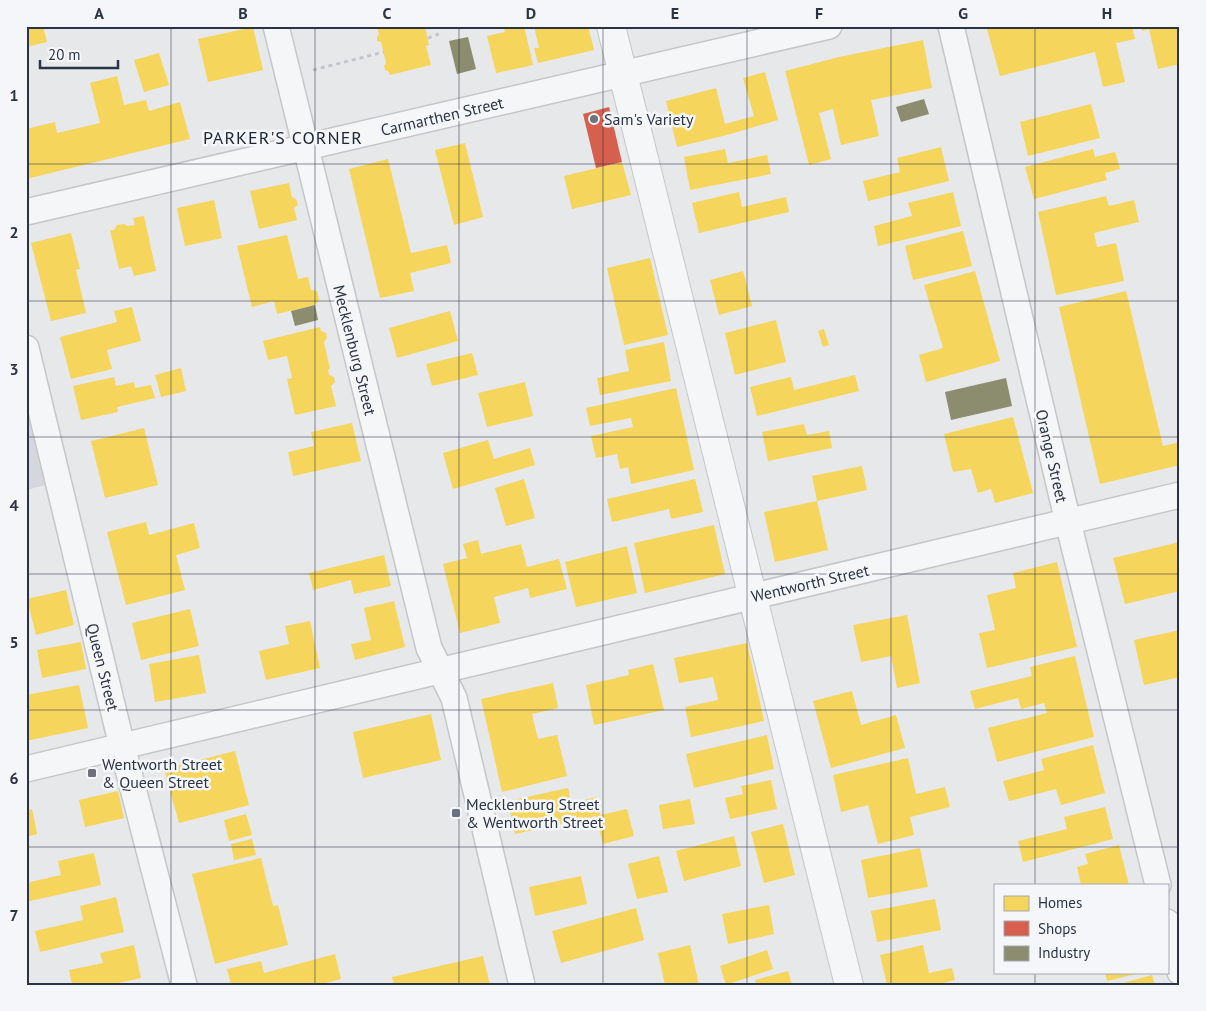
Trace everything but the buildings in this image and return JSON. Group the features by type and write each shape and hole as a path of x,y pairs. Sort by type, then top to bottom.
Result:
{"street":[{"name":"Mecklenburg Street","path":"276,26 429,648 454,698 522,985"},
{"path":"611,26 849,985"},
{"name":"Carmarthen Street","path":"26,212 829,26"},
{"name":"Orange Street","path":"951,26 1068,522 1158,884"},
{"name":"Queen Street","path":"26,348 122,746 184,985"},
{"name":"Wentworth Street","path":"26,769 1180,495"},
{"path":"1168,926 1180,972"}],"path":[{"path":"428,38 439,34"},
{"path":"319,68 384,52"}],"shaded area":[{"path":"26,348 59,482 26,490"}],"place":[{"name":"Sam's Variety","path":"594,119"},
{"name":"Wentworth Street & Queen Street","path":"92,773"},
{"name":"Mecklenburg Street & Wentworth Street","path":"456,813"}],"district":[{"name":"PARKER'S CORNER","path":"283,138"}]}
